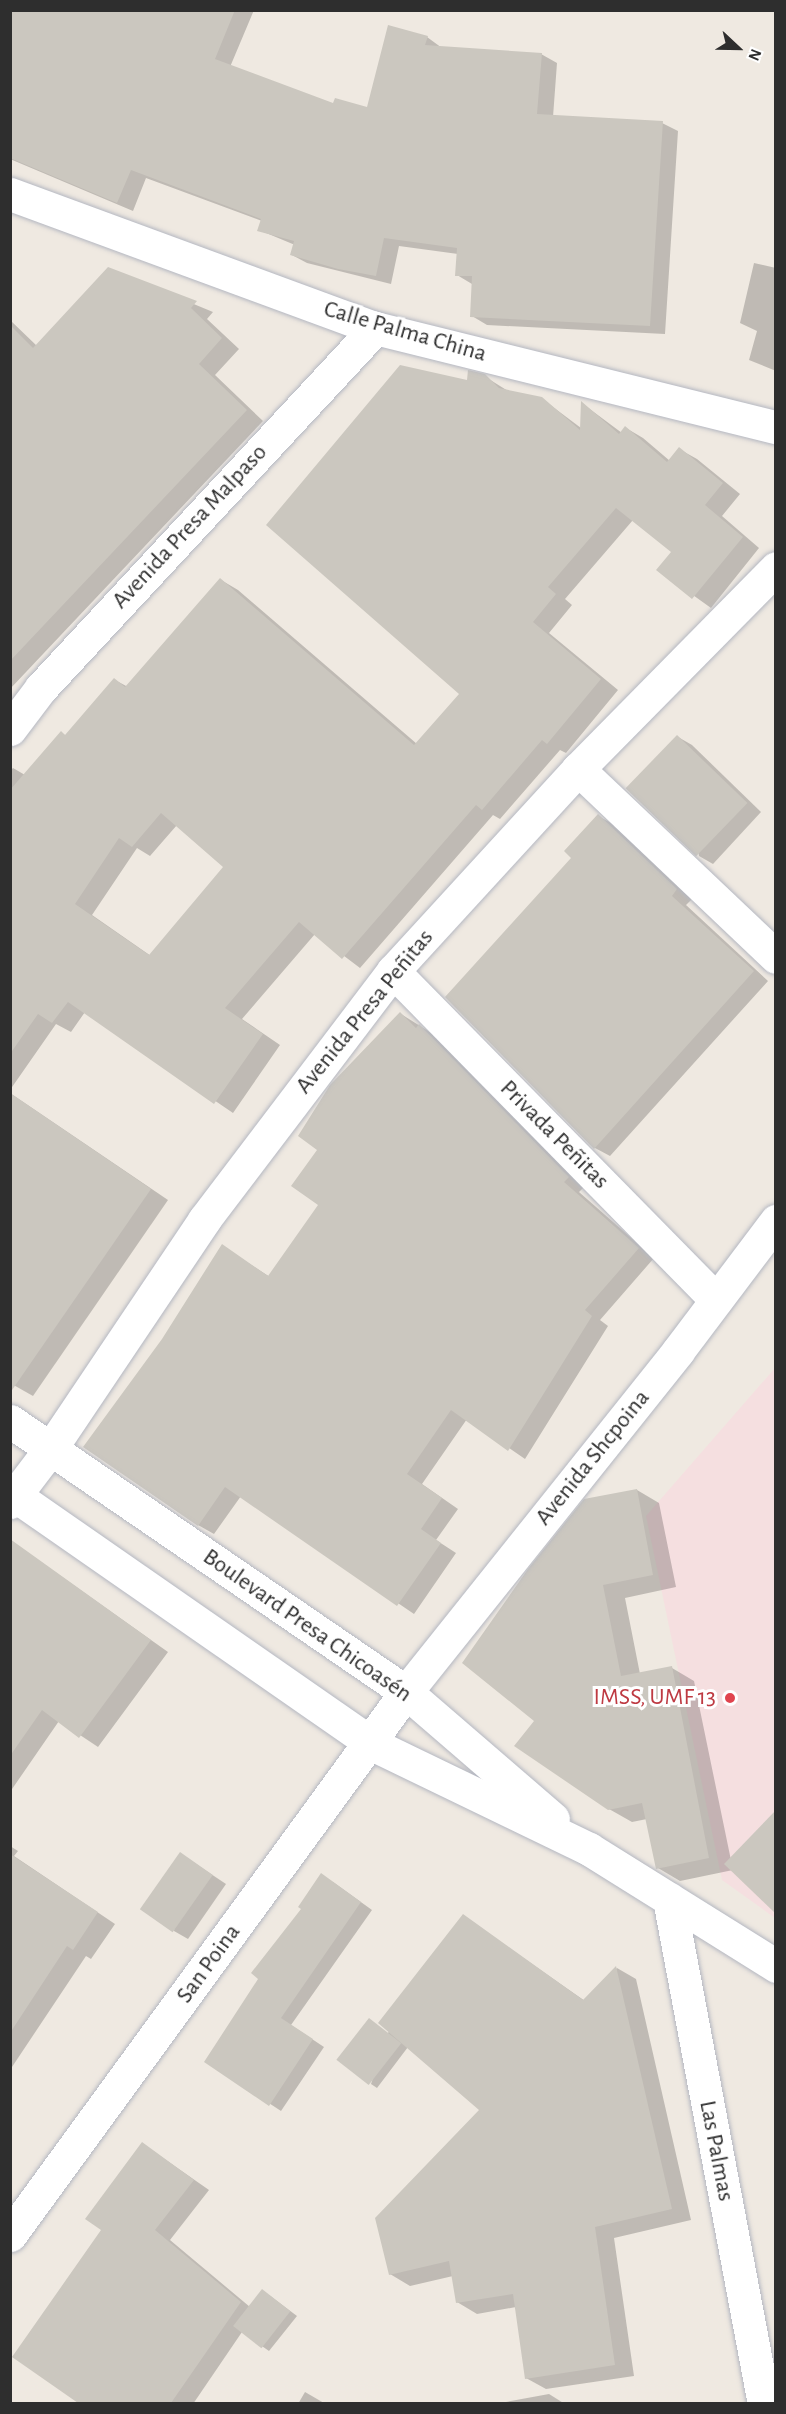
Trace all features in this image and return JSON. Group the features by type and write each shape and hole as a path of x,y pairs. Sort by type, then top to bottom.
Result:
{"street":[{"name":"Calle Palma China","path":"10,194 375,328 776,427"},
{"name":"Avenida Presa Malpaso","path":"10,729 41,688 375,328"},
{"name":"Avenida Presa Peñitas","path":"12,1497 51,1449 204,1220 393,971 578,769 776,568"},
{"path":"578,769 776,957"},
{"name":"Privada Peñitas","path":"393,971 715,1299"},
{"name":"Avenida Shcpoina","path":"406,1692 678,1352 715,1299 776,1221"},
{"name":"Boulevard Presa Chicoasén","path":"10,1421 406,1692 589,1849"},
{"name":"Boulevard Presa Chicoasén","path":"12,1497 372,1744 589,1849 776,1966"},
{"name":"San Poina","path":"10,2235 372,1744 406,1692"},
{"name":"Las Palmas","path":"669,1899 764,2403"}],"shaded area":[{"name":"IMSS, UMF 13","path":"775,1368 775,1918 722,1880 646,1516"}],"building":[{"path":"10,10 235,10 215,59 333,103 335,98 367,107 388,25 428,36 425,45 542,53 537,114 663,121 650,326 470,317 472,276 455,276 457,248 384,238 376,276 338,269 290,255 294,241 257,231 261,219 131,170 117,203 10,158"},
{"path":"108,267 197,301 191,308 222,338 199,364 247,410 10,661 10,325 33,348"},
{"path":"400,365 467,380 468,370 485,374 499,388 542,397 580,430 581,401 619,434 625,426 667,462 679,447 723,483 705,505 743,537 692,599 656,570 671,552 616,508 548,587 556,594 533,622 601,679 547,744 542,740 482,810 476,805 342,959 299,922 225,1008 263,1034 214,1104 68,1002 52,1023 38,1014 10,1054 10,790 61,731 65,735 114,678 125,687 220,578 414,745 459,694 266,525","holes":["161,813 223,867 149,955 75,904 119,838 132,847"]},
{"path":"677,735 747,803 696,856 626,788"},
{"path":"598,814 677,889 672,896 754,971 594,1149 445,997 571,858 564,851"},
{"path":"400,1012 416,1028 419,1024 569,1177 564,1182 639,1248 585,1310 592,1316 508,1451 451,1410 407,1474 442,1498 421,1529 441,1543 397,1606 225,1487 198,1526 83,1447 162,1339 222,1244 268,1276 318,1205 291,1186 317,1150 298,1136 330,1085"},
{"path":"10,1093 151,1189 10,1393"},
{"path":"637,1489 653,1575 603,1585 621,1676 672,1666 709,1858 656,1869 642,1803 608,1810 514,1746 534,1721 462,1663 528,1569 584,1499"},
{"path":"10,1539 151,1640 79,1738 42,1710 10,1756"},
{"path":"776,1810 776,1914 724,1864"},
{"path":"180,1852 213,1875 173,1932 140,1909"},
{"path":"10,1854 98,1912 73,1950 67,1946 10,2033"},
{"path":"321,1873 361,1902 281,2018 313,2039 269,2106 204,2062 258,1979 251,1973 301,1909 298,1907"},
{"path":"463,1914 583,2000 616,1966 672,2209 595,2227 615,2365 525,2379 513,2294 456,2303 449,2261 389,2275 375,2218 479,2110 378,2023"},
{"path":"369,2018 401,2043 369,2085 336,2060"},
{"path":"142,2142 194,2180 155,2230 241,2302 171,2403 78,2403 12,2357 101,2230 85,2219"},
{"path":"262,2289 290,2311 261,2348 233,2326"}],"place":[{"name":"IMSS, UMF 13","path":"730,1698"}]}
